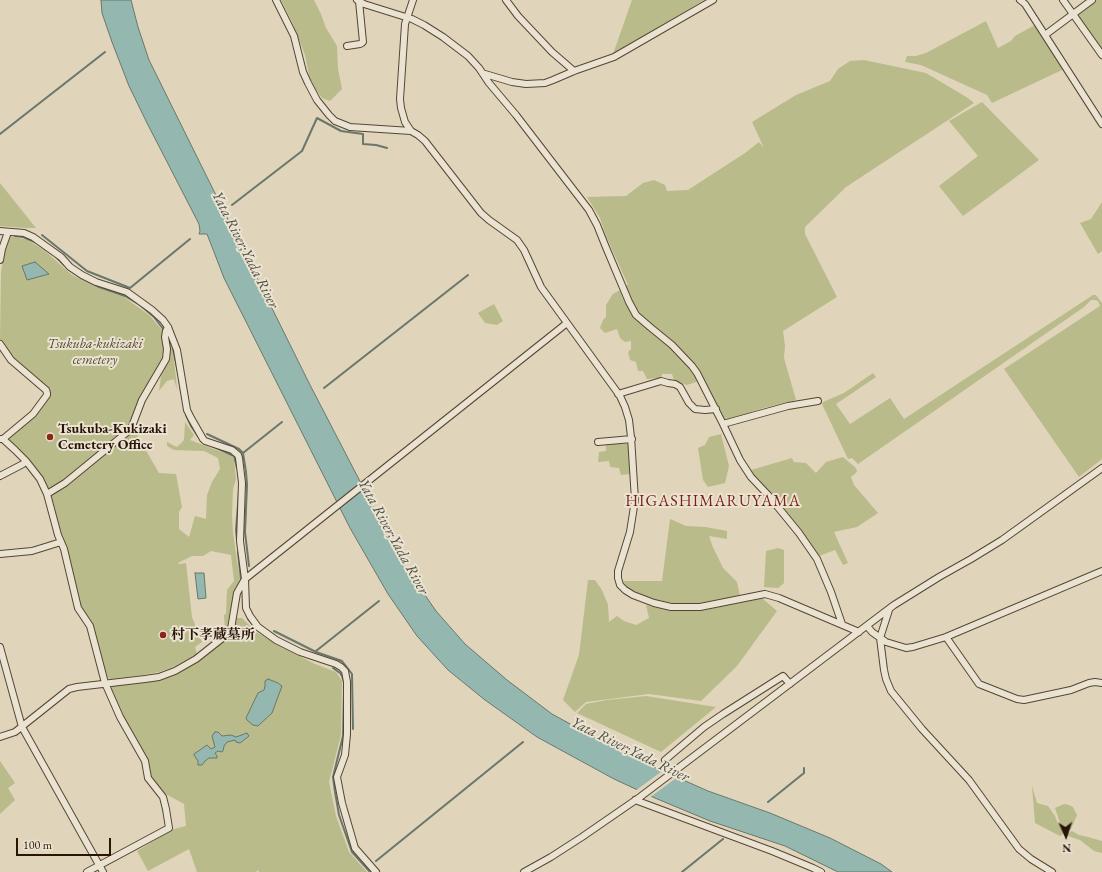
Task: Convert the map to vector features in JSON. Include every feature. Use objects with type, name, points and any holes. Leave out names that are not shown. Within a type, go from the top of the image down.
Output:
[{"type":"street","points":[[276,0],[294,36],[303,72],[308,83],[317,100],[329,115],[335,121],[350,127],[411,131],[418,135],[481,213],[517,240],[524,250],[541,287],[618,394],[629,420],[632,439],[635,500],[630,532],[618,571],[619,581],[625,590],[632,595],[654,604],[671,607],[700,606],[765,594],[780,598],[859,632]]},
{"type":"street","points":[[411,131],[402,115],[400,99],[405,24],[413,0]]},
{"type":"street","points":[[506,0],[518,16],[552,52],[574,71]]},
{"type":"street","points":[[484,74],[512,82],[532,84],[545,83],[614,57],[713,0]]},
{"type":"street","points":[[1020,0],[1025,4],[1102,124]]},
{"type":"street","points":[[1063,0],[1102,55]]},
{"type":"street","points":[[1045,35],[1092,0]]},
{"type":"street","points":[[347,46],[360,44],[363,42],[358,1],[424,25],[468,56],[484,74],[489,83],[589,210],[598,225],[629,302],[636,315],[672,345],[697,373],[740,460],[752,477],[783,513],[817,559],[832,592],[842,624]]},
{"type":"street","points":[[0,231],[24,233],[33,237],[61,257],[70,267],[82,275],[96,282],[127,292],[152,310],[168,327],[177,350],[187,410],[191,418],[205,441],[232,450],[238,455],[239,458],[242,483],[240,541],[245,579],[246,608],[250,616],[258,627],[276,640],[300,652],[336,664],[345,672],[347,682],[347,734],[344,755],[337,777],[342,803],[355,848],[376,872]]},
{"type":"street","points":[[0,260],[8,232]]},
{"type":"street","points":[[1,736],[15,732],[69,689],[159,676],[174,671],[196,659],[229,633],[237,593],[245,579],[567,323]]},
{"type":"street","points":[[46,494],[70,479],[130,429],[142,400],[166,359],[167,349],[165,337],[168,327]]},
{"type":"street","points":[[0,344],[11,360],[46,390],[47,393],[33,414],[1,439],[26,460],[40,479],[64,548],[78,608],[90,626],[105,683],[120,717],[145,761],[148,778],[163,798],[169,828],[87,872]]},
{"type":"street","points":[[618,394],[661,381],[680,387],[689,404],[695,409],[716,409]]},
{"type":"street","points":[[723,424],[788,406],[818,401]]},
{"type":"street","points":[[598,442],[632,439]]},
{"type":"street","points":[[0,476],[23,464],[26,460]]},
{"type":"street","points":[[524,872],[582,837],[637,798],[889,610],[939,576],[1002,540],[1102,468]]},
{"type":"street","points":[[0,554],[32,551],[61,542]]},
{"type":"street","points":[[867,626],[872,632],[886,642],[906,648],[920,646],[946,637],[1102,571]]},
{"type":"street","points":[[889,610],[880,638],[885,675],[891,691],[922,729],[969,780],[1019,849],[1031,859],[1052,872]]},
{"type":"street","points":[[946,637],[979,684],[1017,699],[1024,700],[1071,690],[1089,683],[1102,683]]},
{"type":"street","points":[[0,647],[22,726],[103,872]]},
{"type":"street","points":[[665,760],[710,723],[784,676],[790,684]]},
{"type":"street","points":[[637,798],[772,851],[821,872]]},
{"type":"green space","points":[[281,0],[314,0],[326,28],[337,46],[338,69],[342,89],[330,101],[322,98],[314,87],[309,75],[305,55],[293,24]]},
{"type":"green space","points":[[632,0],[704,0],[613,54]]},
{"type":"green space","points":[[1097,0],[1102,0],[1102,48],[1077,15]]},
{"type":"green space","points":[[986,21],[998,48],[1011,41],[1015,36],[1035,25],[1062,70],[992,103],[987,95],[921,65],[905,62],[907,56],[916,56],[926,53]]},
{"type":"green space","points":[[864,60],[926,73],[974,103],[846,187],[805,227],[805,234],[837,297],[783,331],[785,346],[784,358],[796,400],[760,409],[724,422],[695,365],[678,347],[638,314],[623,285],[628,285],[606,236],[600,218],[587,197],[626,196],[643,183],[654,180],[665,185],[667,191],[688,190],[745,153],[759,142],[764,148],[752,122],[796,95],[830,81],[838,69],[850,61]]},
{"type":"green space","points":[[982,102],[1039,160],[963,216],[939,186],[978,156],[949,121]]},
{"type":"green space","points":[[0,183],[36,228],[0,226]]},
{"type":"green space","points":[[1102,202],[1102,251],[1098,254],[1080,223],[1091,219]]},
{"type":"green space","name":"Tsukuba-kukizaki cemetery","points":[[10,236],[28,240],[44,250],[72,275],[96,287],[124,297],[149,315],[163,331],[165,356],[139,401],[130,426],[136,433],[159,473],[176,474],[182,507],[179,512],[179,529],[189,537],[195,516],[206,519],[207,495],[212,482],[220,469],[218,458],[204,451],[174,450],[167,446],[167,442],[177,447],[184,440],[185,422],[194,435],[190,440],[232,456],[234,460],[236,479],[233,489],[232,515],[240,581],[234,591],[229,625],[225,630],[224,615],[226,614],[227,590],[234,581],[231,555],[211,551],[203,556],[192,556],[178,563],[186,563],[192,617],[202,642],[195,647],[197,654],[171,668],[143,675],[111,679],[106,677],[93,626],[81,607],[67,548],[61,534],[51,497],[40,473],[7,440],[7,438],[36,415],[50,393],[12,356],[4,347],[0,339],[1,273],[5,246]]},
{"type":"green space","points":[[620,290],[623,299],[637,318],[661,337],[688,364],[699,379],[696,382],[687,385],[674,381],[672,374],[662,374],[661,378],[647,379],[643,371],[638,371],[636,362],[630,360],[628,352],[631,349],[631,341],[625,342],[620,338],[617,329],[605,333],[600,328],[606,317],[606,305],[613,294]]},
{"type":"green space","points":[[1093,295],[1096,295],[1102,303],[1102,459],[1079,477],[1004,369],[1100,306],[1098,301],[1095,300],[1091,300],[1084,307],[858,464],[852,458],[848,459],[822,404],[823,402],[844,393],[873,373],[876,377],[836,404],[850,424],[890,398],[904,419]]},
{"type":"green space","points":[[494,304],[503,321],[497,325],[485,323],[478,313]]},
{"type":"green space","points":[[169,341],[173,351],[177,390],[174,379],[167,381],[159,391],[161,376],[166,365]]},
{"type":"green space","points":[[721,434],[729,466],[725,483],[708,487],[703,480],[698,448],[705,445],[709,437]]},
{"type":"green space","points":[[606,444],[629,444],[631,474],[621,475],[619,468],[610,467],[609,461],[598,462],[599,452],[606,451]]},
{"type":"green space","points":[[843,457],[856,468],[857,472],[851,477],[854,485],[878,513],[857,527],[834,532],[848,563],[843,565],[835,550],[819,556],[804,534],[773,496],[754,477],[751,470],[792,458],[794,462],[806,463],[816,473],[826,462]]},
{"type":"green space","points":[[670,519],[686,526],[705,527],[727,531],[727,539],[709,536],[723,568],[737,582],[740,596],[701,603],[673,603],[650,599],[638,595],[627,587],[623,581],[662,581]]},
{"type":"green space","points":[[778,548],[784,550],[784,583],[778,588],[764,587],[766,551]]},
{"type":"green space","points":[[588,580],[595,580],[602,590],[608,605],[609,622],[617,616],[624,621],[636,625],[649,618],[646,605],[670,611],[696,610],[753,599],[763,599],[777,611],[737,666],[701,701],[649,694],[586,702],[575,712],[563,700],[579,655]]},
{"type":"green space","points":[[236,618],[242,618],[255,631],[277,645],[315,664],[336,672],[342,681],[341,735],[329,782],[336,816],[349,852],[367,872],[259,872],[258,870],[256,872],[197,872],[189,849],[148,871],[137,851],[174,829],[186,826],[184,804],[164,793],[150,775],[147,760],[122,715],[109,686],[150,681],[172,676],[186,669],[226,640],[232,640]]},
{"type":"green space","points":[[646,696],[716,707],[661,752],[577,713],[586,704]]},
{"type":"green space","points":[[0,761],[15,783],[8,788],[15,800],[0,814]]},
{"type":"green space","points":[[1032,786],[1037,803],[1048,806],[1055,816],[1058,824],[1067,827],[1060,823],[1055,808],[1064,804],[1073,807],[1077,815],[1071,829],[1060,836],[1035,823]]},
{"type":"green space","points":[[1072,831],[1079,835],[1102,841],[1102,853],[1094,851],[1080,840],[1065,835]]},
{"type":"water","points":[[101,0],[131,0],[149,60],[309,383],[378,516],[409,572],[436,611],[465,644],[507,680],[552,714],[603,742],[647,764],[708,791],[770,813],[830,838],[881,864],[892,872],[838,872],[785,846],[710,821],[614,779],[537,737],[485,700],[448,670],[417,636],[388,594],[350,528],[224,278],[207,234],[199,234],[199,224],[129,86],[102,13]]},
{"type":"water","points":[[35,262],[49,274],[27,280],[22,266]]},
{"type":"water","points":[[195,573],[204,573],[206,598],[198,599]]},
{"type":"water","points":[[268,679],[282,686],[272,713],[258,726],[253,725],[246,718],[258,693],[264,690],[265,681]]},
{"type":"water","points":[[215,732],[218,732],[222,736],[231,735],[236,737],[247,733],[249,736],[240,743],[236,742],[235,740],[227,742],[222,752],[218,751],[215,753],[217,758],[209,758],[202,765],[198,765],[198,761],[194,754],[207,745],[211,749],[215,747],[212,736]]},
{"type":"pier","points":[[665,769],[679,776],[649,798],[635,791]]},
{"type":"waterway","points":[[0,134],[105,52]]},
{"type":"waterway","name":"Yata River;Yada River","points":[[232,205],[302,151],[317,118],[341,131],[363,134],[363,144],[387,148]]},
{"type":"waterway","points":[[42,235],[87,271],[130,288],[190,239]]},
{"type":"waterway","points":[[15,236],[23,237],[35,242]]},
{"type":"waterway","points":[[56,257],[64,265]]},
{"type":"waterway","points":[[69,270],[99,287],[125,296],[140,305],[154,317],[164,330]]},
{"type":"waterway","points":[[324,388],[468,275]]},
{"type":"waterway","points":[[173,348],[178,372]]},
{"type":"waterway","points":[[179,378],[181,391]]},
{"type":"waterway","points":[[186,415],[191,426],[202,442]]},
{"type":"waterway","points":[[243,453],[282,422]]},
{"type":"waterway","points":[[207,434],[239,449],[243,453],[247,485],[245,532],[249,566]]},
{"type":"waterway","points":[[212,446],[234,456],[237,468]]},
{"type":"waterway","points":[[237,540],[236,530],[239,492]]},
{"type":"waterway","points":[[238,552],[241,580]]},
{"type":"waterway","points":[[316,651],[379,601]]},
{"type":"waterway","points":[[248,619],[255,627]]},
{"type":"waterway","points":[[274,631],[316,652],[342,661],[352,674],[353,729]]},
{"type":"waterway","points":[[333,668],[340,673],[344,682],[343,736],[333,777],[339,815],[352,852],[370,872]]},
{"type":"waterway","points":[[376,861],[523,742]]},
{"type":"waterway","points":[[768,802],[804,773],[804,768]]},
{"type":"waterway","points":[[682,872],[723,839]]},
{"type":"place","name":"Tsukuba-Kukizaki Cemetery Office","points":[[50,437]]},
{"type":"place","name":"村下孝蔵墓所","points":[[163,635]]},
{"type":"district","name":"HIGASHIMARUYAMA","points":[[713,502]]}]
